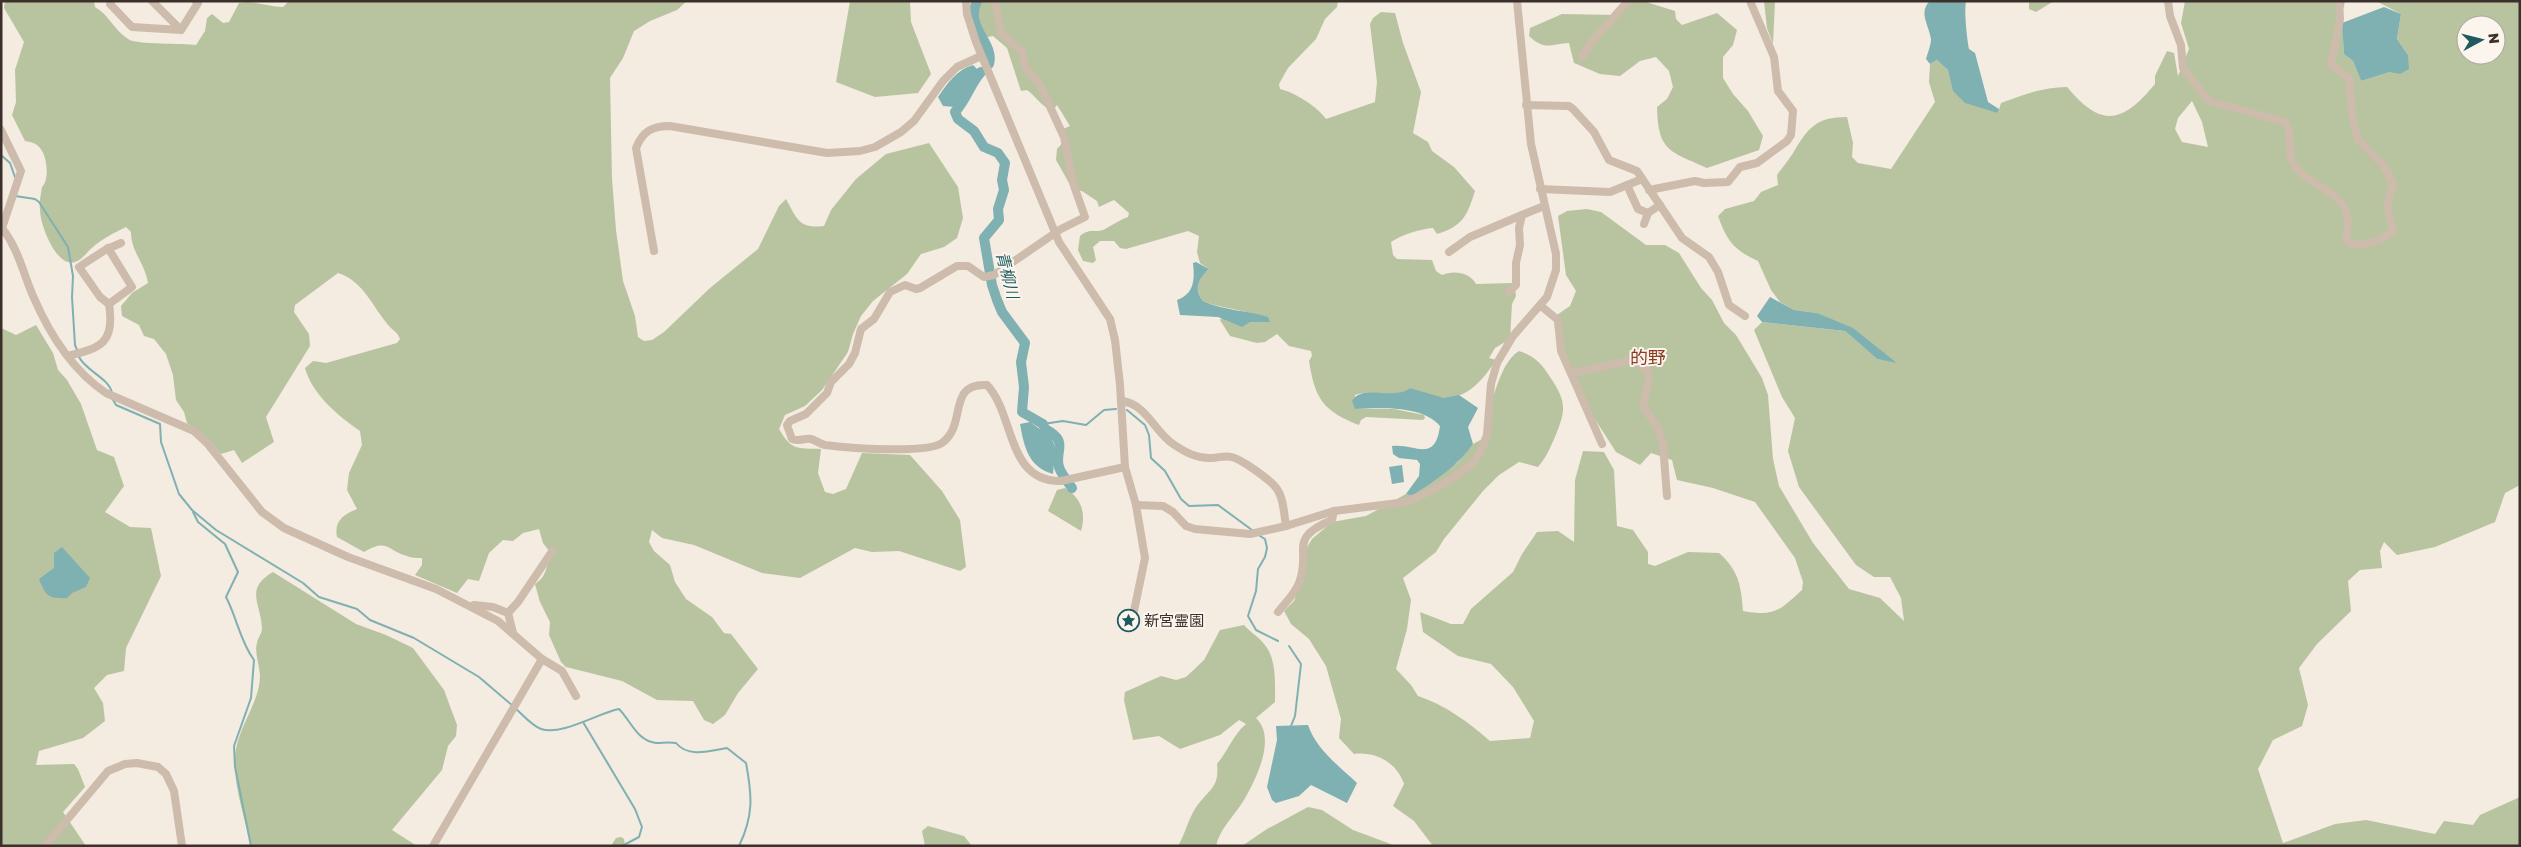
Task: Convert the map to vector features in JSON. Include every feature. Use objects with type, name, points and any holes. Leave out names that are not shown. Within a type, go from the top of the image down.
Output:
[{"type":"street","points":[[111,1],[110,4],[132,27],[181,30]]},
{"type":"street","points":[[152,1],[181,30]]},
{"type":"street","points":[[181,30],[198,3],[196,1]]},
{"type":"street","points":[[966,1],[967,14],[981,56],[1055,233],[1110,318],[1115,340],[1122,402],[1125,467],[1136,506],[1144,558],[1134,611],[1127,623]]},
{"type":"street","points":[[995,1],[1001,33],[1022,52],[1025,66],[1040,85],[1064,137],[1074,182],[1085,217],[1055,233],[991,276],[980,276],[968,266],[957,266],[920,288],[916,289],[905,285],[890,292],[874,319],[861,329],[855,353],[849,364],[831,382],[827,393],[806,414],[790,421],[788,426],[792,439],[796,441],[808,439],[824,444],[876,449],[935,448],[953,432],[960,399],[966,388],[977,384],[988,385],[996,394],[1002,407],[1013,445],[1024,463],[1038,475],[1054,481],[1075,479],[1125,467]]},
{"type":"street","points":[[1136,506],[1163,506],[1173,512],[1186,526],[1195,529],[1250,534],[1286,526],[1334,511],[1406,502],[1423,496],[1456,476],[1477,458],[1487,435],[1491,384],[1497,363],[1513,336],[1541,306],[1554,280],[1556,261],[1540,189],[1526,106],[1517,1]]},
{"type":"street","points":[[1582,57],[1590,44],[1628,1]]},
{"type":"street","points":[[1649,190],[1695,181],[1704,183],[1728,182],[1740,167],[1757,163],[1782,145],[1791,135],[1793,111],[1778,91],[1774,57],[1750,1]]},
{"type":"street","points":[[2168,1],[2170,16],[2181,45],[2183,68],[2201,93],[2209,101],[2285,122],[2289,130],[2293,163],[2310,181],[2344,205],[2348,219],[2346,239],[2351,244],[2359,246],[2389,235],[2393,230],[2387,206],[2393,184],[2384,166],[2358,140],[2353,120],[2349,78],[2331,65],[2340,19],[2339,1]]},
{"type":"street","points":[[654,251],[636,148],[641,136],[648,130],[658,126],[670,126],[828,153],[860,152],[875,147],[901,132],[914,121],[943,81],[956,67],[981,56]]},
{"type":"street","points":[[1526,106],[1569,106],[1594,132],[1609,160],[1637,171],[1682,238],[1709,257],[1718,272],[1729,305],[1745,316]]},
{"type":"street","points":[[1,130],[20,171],[2,228],[15,247],[37,305],[75,354],[81,374],[113,397],[173,421],[201,437],[262,512],[284,528],[348,557],[436,588],[498,621],[542,659],[562,671],[576,696]]},
{"type":"street","points":[[1540,189],[1552,188],[1603,193],[1642,179]]},
{"type":"street","points":[[1627,185],[1635,206],[1648,213]]},
{"type":"street","points":[[1644,224],[1648,213],[1660,205]]},
{"type":"street","points":[[1449,252],[1470,237],[1544,206]]},
{"type":"street","points":[[1509,292],[1516,285],[1516,263],[1520,245],[1519,228],[1522,215]]},
{"type":"street","points":[[109,304],[100,297],[79,267],[108,248],[121,243]]},
{"type":"street","points":[[108,248],[132,287],[109,304]]},
{"type":"street","points":[[75,354],[103,343],[110,335],[109,304]]},
{"type":"street","points":[[1541,306],[1558,320],[1559,344],[1586,411],[1602,444]]},
{"type":"street","points":[[1572,373],[1634,360],[1648,372],[1643,406],[1659,430],[1664,445],[1667,496]]},
{"type":"street","points":[[1122,402],[1144,412],[1162,435],[1192,455],[1201,458],[1230,456],[1238,459],[1270,482],[1277,489],[1286,526]]},
{"type":"street","points":[[1278,612],[1294,594],[1299,582],[1305,539],[1313,528],[1332,520],[1334,511]]},
{"type":"street","points":[[508,613],[518,602],[553,550]]},
{"type":"street","points":[[467,604],[493,607],[508,613]]},
{"type":"street","points":[[508,613],[513,634]]},
{"type":"street","points":[[433,846],[542,659]]},
{"type":"street","points":[[45,846],[108,771],[125,764],[137,762],[158,767],[166,774],[174,791],[182,846]]},
{"type":"green space","points":[[5,1],[94,1],[95,7],[128,39],[140,42],[196,45],[205,31],[207,18],[212,14],[223,23],[229,22],[239,3],[245,2],[283,7],[289,1],[687,1],[677,10],[650,21],[634,31],[623,58],[610,78],[612,179],[616,230],[623,281],[635,316],[638,337],[644,341],[652,340],[664,332],[710,288],[758,249],[779,206],[786,199],[796,217],[804,224],[816,227],[824,226],[831,210],[856,179],[886,154],[929,143],[958,187],[963,218],[957,238],[944,247],[921,254],[907,274],[873,301],[861,316],[848,352],[822,390],[805,406],[785,415],[779,429],[788,441],[796,447],[821,449],[818,473],[825,492],[833,494],[846,489],[862,453],[910,455],[942,491],[960,520],[966,567],[960,571],[899,551],[872,552],[855,548],[800,578],[762,573],[694,545],[662,538],[652,530],[649,542],[654,551],[670,565],[675,582],[686,599],[712,617],[724,633],[731,634],[758,669],[738,693],[725,715],[713,724],[704,720],[693,701],[657,700],[622,681],[566,667],[561,662],[549,635],[550,622],[540,602],[535,584],[544,574],[550,552],[543,543],[539,529],[523,533],[513,541],[503,540],[489,553],[479,581],[468,579],[457,593],[415,575],[422,565],[422,558],[400,554],[387,546],[378,546],[364,552],[337,537],[336,532],[340,520],[357,509],[347,490],[349,473],[362,445],[360,431],[327,404],[313,387],[305,368],[313,361],[326,363],[397,343],[400,339],[398,335],[362,289],[355,282],[338,273],[295,305],[294,312],[309,334],[310,346],[266,417],[274,442],[242,463],[234,450],[221,454],[209,440],[187,423],[184,412],[176,400],[173,375],[166,354],[154,339],[144,336],[139,325],[122,316],[121,306],[132,293],[148,283],[144,269],[133,246],[131,232],[126,227],[104,239],[75,262],[68,262],[62,258],[50,244],[43,225],[40,207],[42,187],[47,173],[44,156],[37,145],[25,141],[12,115],[16,102],[15,70],[24,42],[4,8]]},
{"type":"green space","points":[[850,1],[910,1],[911,22],[931,74],[918,93],[875,97],[836,82]]},
{"type":"green space","points":[[980,1],[1338,1],[1337,7],[1325,19],[1316,39],[1288,68],[1279,84],[1280,89],[1292,93],[1305,101],[1326,119],[1375,102],[1377,82],[1370,24],[1373,18],[1381,12],[1395,13],[1403,43],[1421,92],[1413,133],[1428,142],[1432,151],[1454,167],[1475,191],[1463,219],[1453,227],[1437,234],[1433,228],[1400,237],[1391,242],[1393,255],[1397,259],[1432,260],[1436,271],[1442,275],[1446,273],[1461,273],[1470,277],[1476,284],[1514,283],[1516,296],[1512,304],[1510,339],[1495,348],[1489,358],[1496,360],[1491,368],[1472,388],[1456,397],[1436,397],[1410,388],[1397,394],[1362,393],[1355,395],[1355,409],[1394,409],[1424,415],[1425,418],[1423,420],[1366,417],[1361,420],[1359,425],[1329,409],[1323,402],[1314,385],[1311,374],[1309,361],[1312,356],[1311,351],[1289,346],[1277,334],[1265,342],[1257,343],[1230,336],[1220,320],[1222,318],[1230,322],[1270,322],[1255,314],[1203,301],[1198,292],[1198,284],[1202,276],[1209,269],[1200,263],[1197,252],[1199,236],[1188,231],[1126,249],[1120,248],[1114,241],[1100,241],[1093,247],[1096,260],[1093,263],[1083,261],[1078,250],[1080,236],[1089,231],[1103,230],[1128,217],[1129,213],[1114,200],[1099,207],[1097,201],[1082,191],[1073,190],[1056,160],[1057,149],[1068,137],[1063,129],[1070,126],[1057,105],[1053,110],[1049,109],[1027,90],[1021,91],[1007,48],[993,36],[987,37],[979,31],[974,13]]},
{"type":"green space","points":[[1634,1],[1643,1],[1675,11],[1676,19],[1682,25],[1717,13],[1737,30],[1733,45],[1723,57],[1723,78],[1733,94],[1748,111],[1763,136],[1759,150],[1707,168],[1684,158],[1669,148],[1660,133],[1657,107],[1667,99],[1673,87],[1669,71],[1656,57],[1640,61],[1620,76],[1600,74],[1574,63],[1569,43],[1548,46],[1539,44],[1529,36],[1530,28],[1562,14],[1617,15]]},
{"type":"green space","points":[[1764,1],[1775,1],[1773,44],[1767,28]]},
{"type":"green space","points":[[2029,1],[2054,1],[2036,12],[2029,9]]},
{"type":"green space","points":[[2185,1],[2345,1],[2342,15],[2344,54],[2353,61],[2361,81],[2390,72],[2408,55],[2397,39],[2401,14],[2376,1],[2520,1],[2520,485],[2505,493],[2495,522],[2435,547],[2397,555],[2384,542],[2380,551],[2382,568],[2360,570],[2348,581],[2351,611],[2317,644],[2299,668],[2308,705],[2302,726],[2273,740],[2258,769],[2283,843],[2335,824],[2366,820],[2435,834],[2444,821],[2473,825],[2480,815],[2520,797],[2520,846],[1433,846],[1414,821],[1393,806],[1404,784],[1391,764],[1370,754],[1354,754],[1339,738],[1341,719],[1326,666],[1309,639],[1291,624],[1284,611],[1294,601],[1304,573],[1306,549],[1312,539],[1332,522],[1366,516],[1406,494],[1412,496],[1458,462],[1473,444],[1484,438],[1500,377],[1505,366],[1519,351],[1537,361],[1556,386],[1563,406],[1561,420],[1550,449],[1538,467],[1519,462],[1499,475],[1483,491],[1444,539],[1436,552],[1403,578],[1411,600],[1407,629],[1396,669],[1411,685],[1418,696],[1457,715],[1490,741],[1530,738],[1534,721],[1513,687],[1491,664],[1458,656],[1423,632],[1420,612],[1451,624],[1463,624],[1471,609],[1513,572],[1522,554],[1537,532],[1558,531],[1574,542],[1575,480],[1583,451],[1604,452],[1614,470],[1617,526],[1633,530],[1648,552],[1648,564],[1655,566],[1688,552],[1719,553],[1731,566],[1738,579],[1743,611],[1754,613],[1776,610],[1788,603],[1802,590],[1803,582],[1795,558],[1755,502],[1713,488],[1677,480],[1672,460],[1651,453],[1640,465],[1616,452],[1591,413],[1555,330],[1554,317],[1570,306],[1576,291],[1566,275],[1558,216],[1567,211],[1587,209],[1601,212],[1646,245],[1665,245],[1679,253],[1701,288],[1712,300],[1724,323],[1736,335],[1762,378],[1768,395],[1773,459],[1779,486],[1813,543],[1849,589],[1880,598],[1904,621],[1901,598],[1890,577],[1874,577],[1856,565],[1799,487],[1788,451],[1795,418],[1782,397],[1754,330],[1762,322],[1845,331],[1877,359],[1896,362],[1817,313],[1794,310],[1780,302],[1771,290],[1758,261],[1743,253],[1732,244],[1718,216],[1725,209],[1754,201],[1761,192],[1778,185],[1777,175],[1803,137],[1814,126],[1828,119],[1847,117],[1853,143],[1852,157],[1858,163],[1891,169],[1935,102],[1929,82],[1930,64],[1937,60],[1948,70],[1952,83],[1998,113],[2001,103],[2041,90],[2067,87],[2090,109],[2101,115],[2111,116],[2122,113],[2132,107],[2155,84],[2155,76],[2167,51],[2174,53],[2178,76],[2189,49],[2181,23]],"holes":[[[2192,101],[2202,122],[2208,147],[2182,142],[2175,129],[2178,118]]]},
{"type":"green space","points":[[36,325],[53,353],[58,370],[67,380],[81,404],[97,450],[114,457],[124,486],[105,512],[130,527],[151,528],[161,576],[126,648],[124,671],[107,675],[94,688],[103,703],[105,721],[83,738],[39,751],[36,765],[74,764],[78,769],[85,787],[63,812],[86,846],[1,846],[1,328],[16,335]]},
{"type":"green space","points":[[1065,488],[1071,492],[1081,507],[1083,519],[1081,531],[1048,511],[1057,490]]},
{"type":"green space","points":[[273,572],[356,624],[386,635],[413,648],[444,690],[457,725],[456,736],[448,746],[442,770],[392,830],[417,846],[251,846],[238,790],[235,756],[240,736],[259,687],[260,673],[256,647],[262,628],[256,597],[257,591],[259,584],[264,578]]},
{"type":"green space","points":[[1244,625],[1262,641],[1268,650],[1273,664],[1275,680],[1275,702],[1256,718],[1262,726],[1265,736],[1265,747],[1259,770],[1240,806],[1224,827],[1216,846],[1178,846],[1195,809],[1215,784],[1217,764],[1246,724],[1239,720],[1220,735],[1180,749],[1159,736],[1133,740],[1124,700],[1125,692],[1161,676],[1176,680],[1186,677],[1204,660],[1220,630]]},
{"type":"green space","points":[[1308,807],[1322,810],[1353,830],[1396,846],[1242,846],[1267,829]]},
{"type":"green space","points":[[928,826],[964,836],[972,846],[925,846],[922,831]]},
{"type":"green space","points":[[621,837],[624,839],[625,846],[611,846],[616,838]]},
{"type":"water","points":[[1930,1],[1966,1],[1969,49],[1975,53],[1988,102],[1999,109],[1998,113],[1965,103],[1953,91],[1948,70],[1937,60],[1930,64],[1926,59],[1931,39],[1925,19],[1925,10]]},
{"type":"water","points":[[2384,7],[2401,14],[2397,39],[2408,55],[2409,69],[2400,74],[2390,72],[2361,81],[2353,61],[2344,54],[2342,23]]},
{"type":"water","points":[[973,65],[978,70],[958,103],[955,107],[943,106],[938,97],[945,87],[962,70]]},
{"type":"water","points":[[1196,262],[1209,269],[1202,276],[1198,284],[1198,292],[1203,301],[1219,307],[1268,317],[1270,322],[1250,322],[1242,327],[1218,317],[1180,315],[1177,300],[1187,294],[1192,286],[1194,275],[1193,263]]},
{"type":"water","points":[[1770,297],[1794,310],[1817,313],[1853,328],[1897,363],[1877,359],[1845,331],[1762,322],[1757,316]]},
{"type":"water","points":[[1410,388],[1444,398],[1459,395],[1478,408],[1468,427],[1473,444],[1467,452],[1437,479],[1412,496],[1406,494],[1419,476],[1420,464],[1417,460],[1399,458],[1393,454],[1392,446],[1429,448],[1434,445],[1440,426],[1423,414],[1389,408],[1355,409],[1352,401],[1363,393],[1395,393],[1403,392]]},
{"type":"water","points":[[1030,422],[1054,442],[1053,474],[1038,466],[1029,455],[1023,440],[1020,424]]},
{"type":"water","points":[[1402,465],[1404,482],[1392,484],[1389,467]]},
{"type":"water","points":[[62,547],[90,578],[86,587],[72,593],[67,598],[56,598],[46,593],[39,579],[54,568],[54,553]]},
{"type":"water","points":[[1308,725],[1316,742],[1357,783],[1347,803],[1311,785],[1299,796],[1276,803],[1272,800],[1267,787],[1277,740],[1276,726]]},
{"type":"waterway","name":"青柳川","points":[[977,1],[974,19],[988,49],[990,56],[989,64]]},
{"type":"waterway","name":"青柳川","points":[[981,72],[955,112],[958,119],[974,131],[984,147],[998,153],[1005,163],[1002,180],[1004,190],[998,209],[999,220],[984,238],[992,285],[1002,312],[1025,343],[1021,362],[1024,387],[1022,412],[1043,424],[1045,429],[1057,438],[1060,446],[1059,467],[1072,488]]},
{"type":"waterway","points":[[1,155],[10,163],[15,177]]},
{"type":"waterway","points":[[15,196],[35,199],[39,202],[68,247],[73,276],[72,297],[75,345],[78,352]]},
{"type":"waterway","points":[[79,357],[82,362],[107,383],[112,393]]},
{"type":"waterway","points":[[112,398],[116,405],[160,424],[161,442],[179,494],[192,510],[216,530],[303,583],[319,597],[357,609],[370,620],[414,638],[479,677],[513,706]]},
{"type":"waterway","points":[[1043,424],[1063,421],[1086,425],[1104,410],[1116,409]]},
{"type":"waterway","points":[[1127,410],[1145,425],[1149,435],[1151,458],[1165,471],[1181,499],[1189,506],[1218,505],[1252,530]]},
{"type":"waterway","points":[[193,512],[198,522],[225,544],[238,572],[226,597],[245,645],[254,660],[251,698],[234,746],[235,767],[251,846]]},
{"type":"waterway","points":[[1260,536],[1265,539],[1267,548],[1265,557],[1258,569],[1256,591],[1248,616],[1256,630],[1278,641]]},
{"type":"waterway","points":[[1289,646],[1301,664],[1295,716],[1291,726]]},
{"type":"waterway","points":[[516,709],[534,725],[541,729],[550,730],[569,727],[619,709],[639,735],[649,741],[676,743],[681,748],[693,752],[707,752],[727,748],[746,763],[750,785],[749,815],[739,846]]},
{"type":"waterway","points":[[583,722],[635,809],[642,827],[639,837],[622,846]]},
{"type":"place","name":"新宮霊園","points":[[1128,621]]},
{"type":"district","name":"的野","points":[[1648,358]]}]
